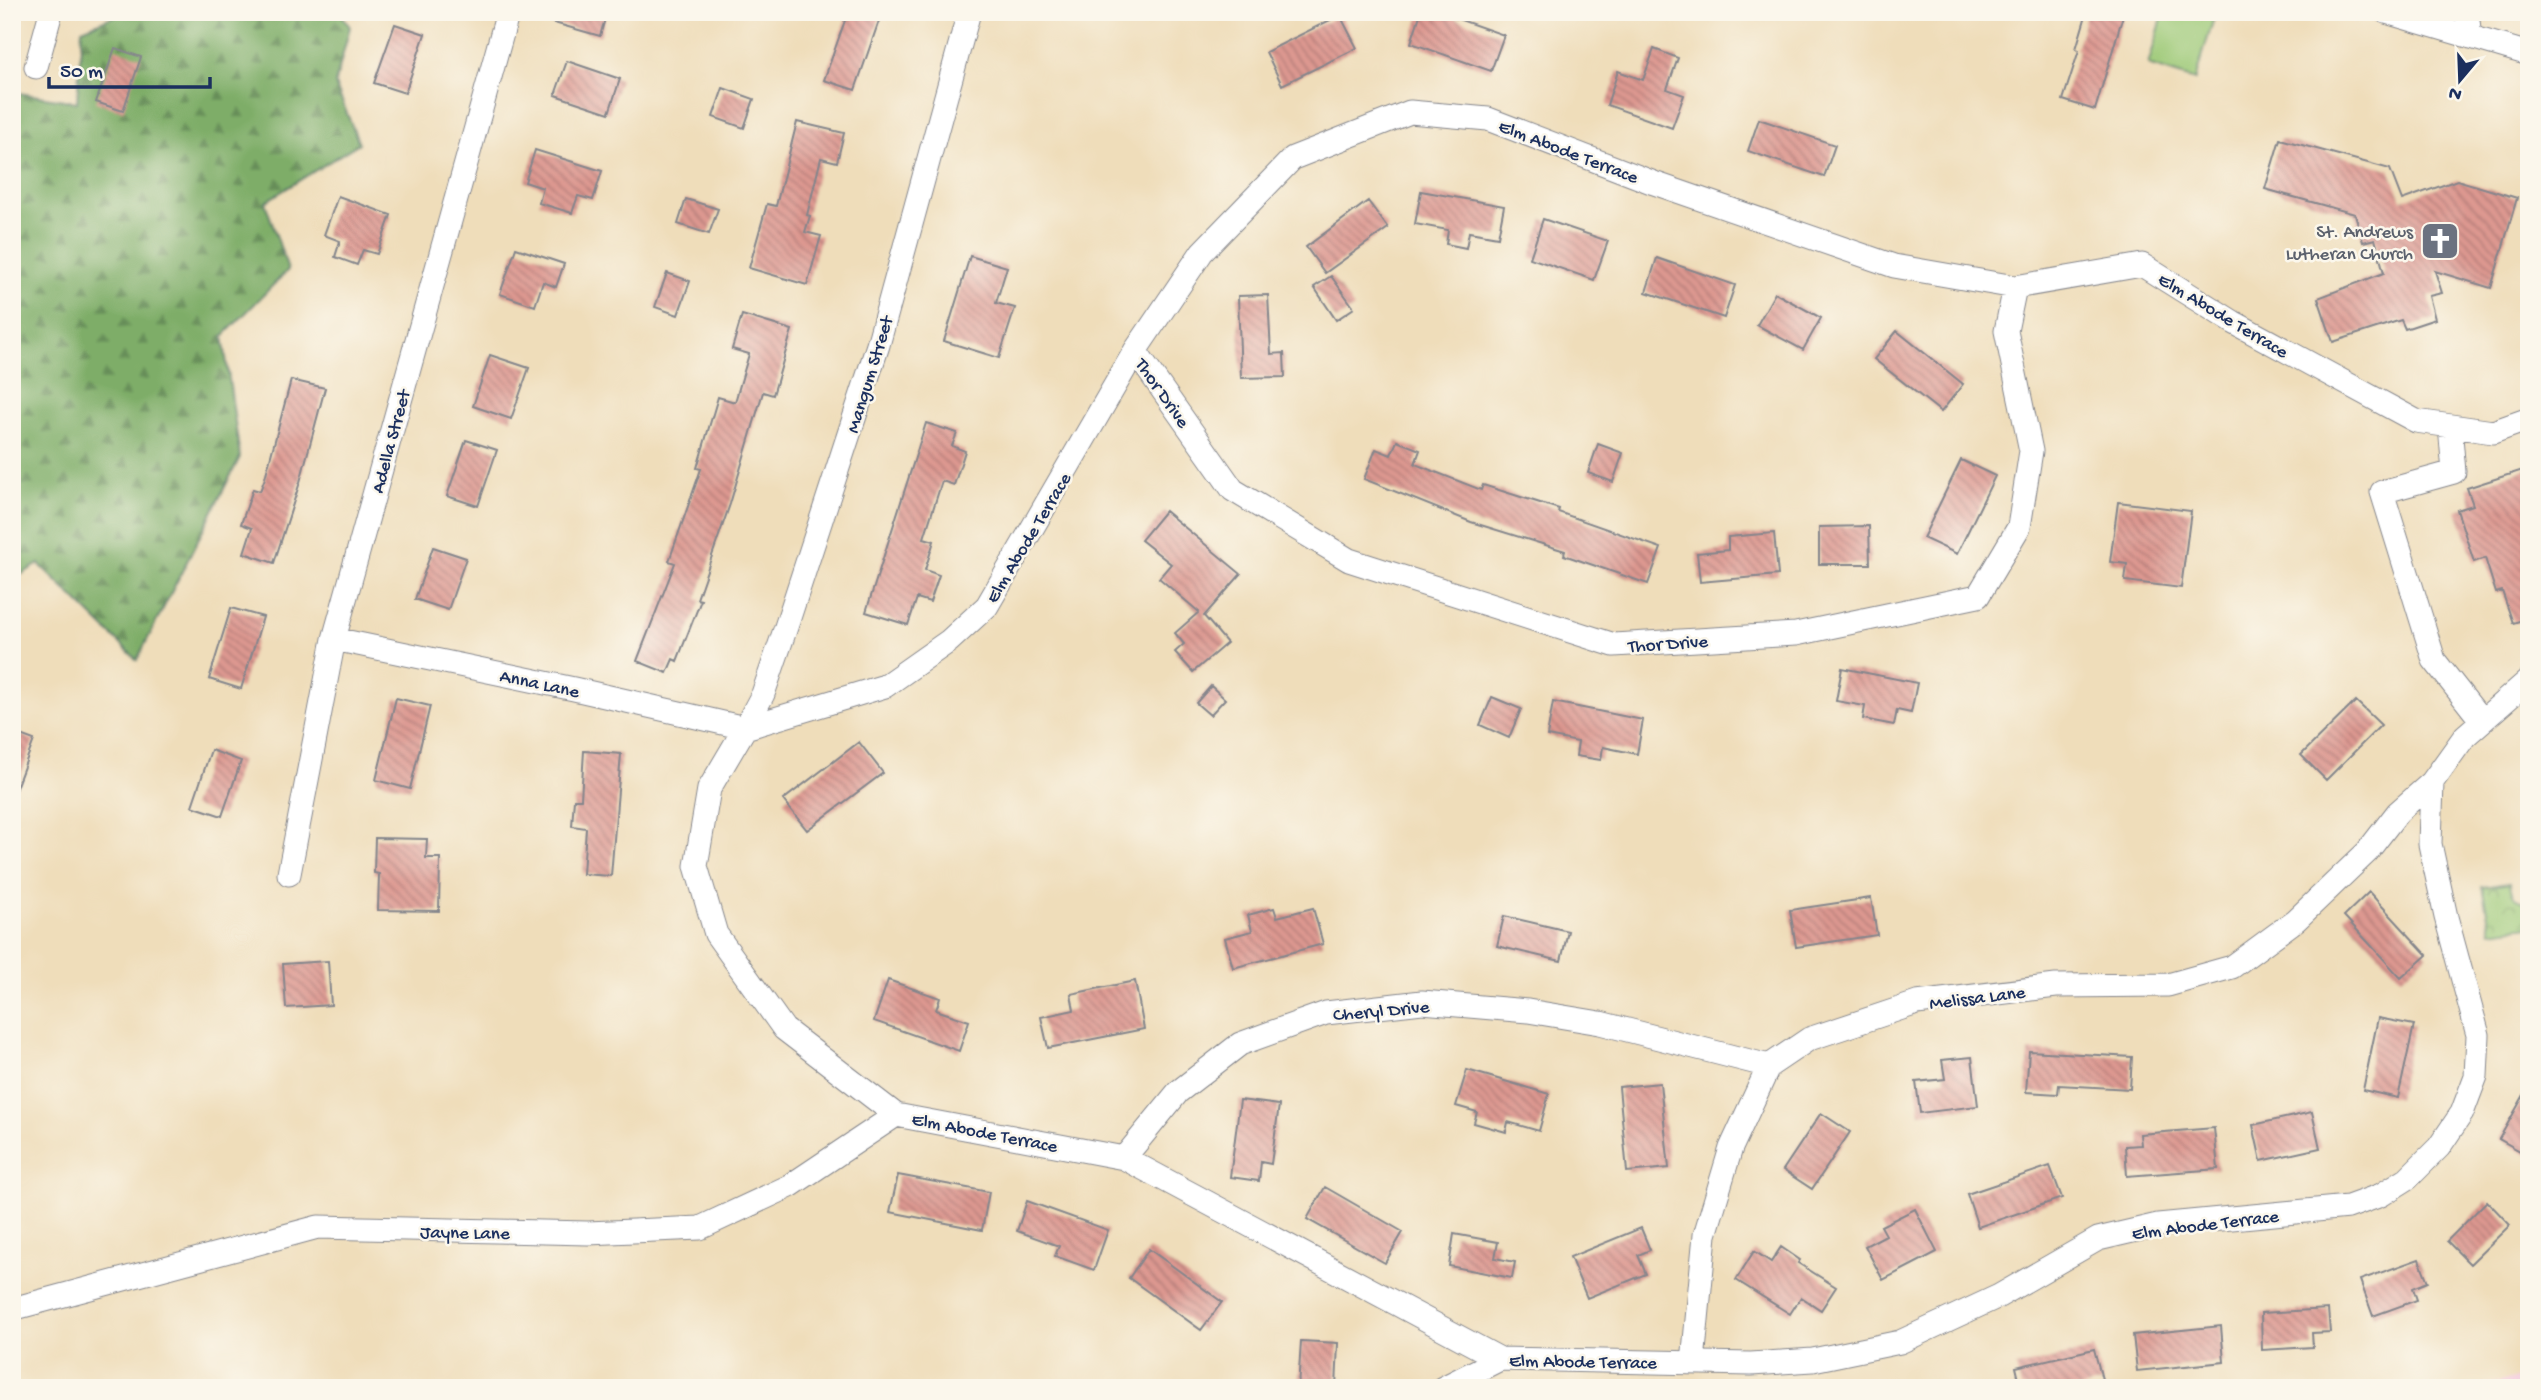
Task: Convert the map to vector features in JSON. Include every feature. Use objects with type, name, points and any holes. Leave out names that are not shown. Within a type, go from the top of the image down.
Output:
[{"type":"street","points":[[36,67],[51,12]]},
{"type":"street","name":"Adella Street","points":[[289,874],[334,639],[508,12]]},
{"type":"street","name":"Mangum Street","points":[[745,729],[763,694],[878,345],[969,12]]},
{"type":"street","points":[[2387,12],[2529,54]]},
{"type":"street","points":[[2466,12],[2470,37]]},
{"type":"street","name":"Elm Abode Terrace","points":[[2432,782],[2430,844],[2446,917],[2479,1035],[2476,1076],[2462,1112],[2439,1147],[2408,1178],[2381,1195],[2348,1207],[2158,1225],[2098,1239],[1999,1296],[1900,1342],[1813,1360],[1751,1364],[1500,1359],[1124,1158],[896,1115],[784,1029],[716,934],[696,866],[709,789],[745,729],[885,686],[949,641],[987,606],[1135,351],[1202,251],[1293,158],[1410,112],[1488,119],[1654,183],[1894,267],[2015,287],[2143,265],[2233,322],[2416,421],[2493,432],[2529,419]]},
{"type":"street","name":"Thor Drive","points":[[1135,351],[1233,490],[1349,560],[1614,645],[1796,634],[1978,596],[2019,527],[2031,451],[2006,331],[2015,287]]},
{"type":"street","points":[[2450,426],[2454,472],[2382,492],[2434,660],[2482,721]]},
{"type":"street","name":"Anna Lane","points":[[334,639],[587,691],[745,729]]},
{"type":"street","points":[[2432,782],[2465,736],[2529,680]]},
{"type":"street","name":"Melissa Lane","points":[[1769,1066],[1809,1039],[1917,1003],[2056,986],[2168,985],[2232,967],[2296,920],[2367,852],[2398,812],[2432,782]]},
{"type":"street","name":"Cheryl Drive","points":[[1124,1158],[1178,1092],[1240,1044],[1326,1013],[1422,1002],[1528,1011],[1600,1023],[1769,1066]]},
{"type":"street","points":[[1693,1362],[1705,1236],[1731,1148],[1769,1066]]},
{"type":"street","name":"Jayne Lane","points":[[12,1308],[318,1227],[588,1233],[700,1228],[790,1186],[896,1115]]},
{"type":"street","points":[[1443,1388],[1500,1359]]},
{"type":"shaded area","points":[[2529,1376],[2529,1388],[2468,1388]]},
{"type":"green space","points":[[124,12],[340,12],[350,27],[335,84],[359,143],[265,202],[288,270],[223,336],[240,457],[137,660],[39,564],[12,580],[12,92],[77,102],[82,29]]},
{"type":"green space","points":[[2164,12],[2194,12],[2214,18],[2195,80],[2148,65]]},
{"type":"green space","points":[[2510,883],[2514,896],[2526,902],[2529,926],[2491,931],[2482,887]]},
{"type":"building","points":[[534,12],[607,12],[600,36],[533,17]]},
{"type":"building","points":[[848,12],[882,12],[855,90],[824,80]]},
{"type":"building","points":[[1421,12],[1438,12],[1504,35],[1491,71],[1411,43]]},
{"type":"building","points":[[2087,12],[2124,12],[2095,110],[2063,100],[2079,50],[2076,49]]},
{"type":"building","points":[[1340,15],[1357,48],[1282,85],[1266,52]]},
{"type":"building","points":[[395,24],[425,34],[405,93],[374,83]]},
{"type":"building","points":[[115,48],[141,57],[123,111],[96,102]]},
{"type":"building","points":[[1654,49],[1678,58],[1667,89],[1684,95],[1672,128],[1607,105],[1618,71],[1643,80]]},
{"type":"building","points":[[567,61],[620,79],[609,113],[555,95]]},
{"type":"building","points":[[723,88],[754,99],[744,128],[713,117]]},
{"type":"building","points":[[1759,119],[1835,145],[1824,177],[1748,151]]},
{"type":"building","points":[[797,122],[844,133],[837,162],[821,158],[807,215],[810,216],[805,232],[821,236],[807,285],[749,268],[767,204],[776,206]]},
{"type":"building","name":"St. Andrews Lutheran Church","points":[[2280,139],[2390,169],[2402,200],[2457,180],[2517,198],[2491,288],[2435,271],[2442,293],[2429,296],[2435,319],[2405,329],[2401,320],[2333,342],[2318,298],[2384,273],[2375,239],[2363,242],[2355,214],[2265,189]]},
{"type":"building","points":[[535,150],[602,171],[593,200],[578,196],[572,213],[539,203],[543,188],[525,182]]},
{"type":"building","points":[[1421,191],[1504,206],[1498,237],[1469,232],[1466,248],[1446,244],[1448,230],[1415,224]]},
{"type":"building","points":[[338,196],[391,215],[377,254],[363,250],[357,265],[335,257],[340,241],[324,235]]},
{"type":"building","points":[[686,199],[718,209],[709,234],[678,224]]},
{"type":"building","points":[[1368,201],[1388,228],[1325,273],[1306,247]]},
{"type":"building","points":[[1543,219],[1608,241],[1594,280],[1530,258]]},
{"type":"building","points":[[516,248],[564,264],[556,287],[543,282],[535,306],[500,294]]},
{"type":"building","points":[[970,256],[1007,267],[996,303],[1015,308],[999,358],[944,341]]},
{"type":"building","points":[[1657,258],[1735,285],[1724,318],[1646,292]]},
{"type":"building","points":[[667,273],[690,281],[678,315],[655,307]]},
{"type":"building","points":[[1331,276],[1354,308],[1336,320],[1314,287]]},
{"type":"building","points":[[1775,293],[1821,318],[1803,350],[1757,325]]},
{"type":"building","points":[[1268,295],[1271,354],[1284,353],[1285,377],[1241,378],[1238,296]]},
{"type":"building","points":[[742,315],[792,330],[773,395],[763,392],[730,504],[697,599],[701,600],[677,661],[673,659],[667,673],[637,661],[675,563],[669,561],[701,469],[697,468],[718,397],[735,402],[749,354],[732,349]]},
{"type":"building","points":[[1897,331],[1963,384],[1941,412],[1874,359]]},
{"type":"building","points":[[490,355],[529,368],[511,419],[473,406]]},
{"type":"building","points":[[291,380],[325,388],[300,482],[274,563],[244,553],[252,528],[241,524],[253,489],[260,491],[265,478]]},
{"type":"building","points":[[926,423],[957,433],[952,446],[965,451],[954,485],[942,481],[924,538],[934,541],[925,570],[939,575],[930,602],[917,598],[908,625],[866,612]]},
{"type":"building","points":[[466,440],[497,450],[478,506],[447,496]]},
{"type":"building","points":[[1397,441],[1420,450],[1415,464],[1481,490],[1483,485],[1559,509],[1558,512],[1661,548],[1648,584],[1564,555],[1565,551],[1471,522],[1364,479],[1376,449],[1391,455]]},
{"type":"building","points":[[1598,444],[1623,453],[1613,482],[1588,473]]},
{"type":"building","points":[[1961,460],[1995,476],[1957,554],[1923,538]]},
{"type":"building","points":[[2529,468],[2529,618],[2513,623],[2502,591],[2496,593],[2485,558],[2474,562],[2457,510],[2473,505],[2467,488]]},
{"type":"building","points":[[2118,502],[2191,511],[2181,588],[2125,581],[2127,564],[2110,562]]},
{"type":"building","points":[[1165,511],[1241,574],[1204,616],[1227,643],[1193,672],[1175,652],[1184,644],[1175,633],[1199,612],[1159,578],[1171,564],[1141,540]]},
{"type":"building","points":[[1869,526],[1870,564],[1819,564],[1819,527]]},
{"type":"building","points":[[1774,533],[1778,575],[1700,582],[1697,553],[1728,550],[1728,537]]},
{"type":"building","points":[[433,547],[466,558],[448,610],[415,599]]},
{"type":"building","points":[[231,608],[263,617],[241,689],[209,679]]},
{"type":"building","points":[[1842,668],[1917,683],[1911,713],[1897,710],[1894,725],[1863,719],[1865,706],[1836,701]]},
{"type":"building","points":[[1211,686],[1225,699],[1210,715],[1196,703]]},
{"type":"building","points":[[1492,697],[1521,709],[1509,738],[1480,725]]},
{"type":"building","points":[[396,698],[430,706],[410,789],[376,780]]},
{"type":"building","points":[[2356,701],[2381,725],[2326,780],[2301,755]]},
{"type":"building","points":[[1553,702],[1643,720],[1637,754],[1603,747],[1601,760],[1576,756],[1578,742],[1547,736]]},
{"type":"building","points":[[12,732],[34,740],[14,793],[12,793]]},
{"type":"building","points":[[859,742],[883,773],[807,830],[783,800]]},
{"type":"building","points":[[211,750],[241,761],[222,816],[192,806]]},
{"type":"building","points":[[584,751],[621,754],[611,876],[583,874],[586,828],[572,826],[574,799],[581,799]]},
{"type":"building","points":[[375,838],[427,839],[426,858],[440,858],[439,911],[378,910],[379,874],[374,873]]},
{"type":"building","points":[[2369,892],[2427,955],[2401,978],[2344,916]]},
{"type":"building","points":[[1871,898],[1877,935],[1796,947],[1790,910]]},
{"type":"building","points":[[1274,908],[1277,917],[1313,908],[1323,944],[1233,968],[1225,938],[1252,931],[1248,915]]},
{"type":"building","points":[[1504,916],[1568,931],[1561,961],[1497,946]]},
{"type":"building","points":[[328,961],[331,1005],[286,1008],[283,964]]},
{"type":"building","points":[[888,980],[940,998],[936,1010],[969,1021],[959,1051],[874,1021]]},
{"type":"building","points":[[1135,981],[1144,1029],[1048,1048],[1041,1017],[1074,1010],[1071,994]]},
{"type":"building","points":[[2378,1018],[2414,1025],[2398,1098],[2363,1090]]},
{"type":"building","points":[[2029,1051],[2132,1057],[2130,1089],[2059,1085],[2058,1094],[2026,1092]]},
{"type":"building","points":[[1972,1057],[1978,1106],[1920,1113],[1916,1082],[1945,1079],[1942,1060]]},
{"type":"building","points":[[1467,1070],[1549,1094],[1539,1131],[1508,1122],[1506,1132],[1474,1123],[1477,1112],[1456,1106]]},
{"type":"building","points":[[1660,1083],[1669,1168],[1627,1172],[1619,1087]]},
{"type":"building","points":[[2529,1086],[2529,1156],[2499,1139]]},
{"type":"building","points":[[1240,1100],[1279,1105],[1271,1164],[1261,1162],[1259,1181],[1230,1177]]},
{"type":"building","points":[[2312,1112],[2320,1148],[2261,1161],[2253,1125]]},
{"type":"building","points":[[1821,1113],[1850,1132],[1812,1189],[1783,1170]]},
{"type":"building","points":[[2214,1128],[2218,1169],[2127,1176],[2125,1146],[2141,1145],[2140,1134]]},
{"type":"building","points":[[2050,1166],[2062,1198],[1978,1227],[1967,1194]]},
{"type":"building","points":[[898,1175],[989,1192],[982,1230],[890,1212]]},
{"type":"building","points":[[1325,1187],[1403,1232],[1385,1263],[1307,1219]]},
{"type":"building","points":[[1027,1201],[1108,1230],[1094,1270],[1055,1256],[1059,1246],[1017,1231]]},
{"type":"building","points":[[2487,1201],[2510,1225],[2470,1264],[2447,1241]]},
{"type":"building","points":[[1915,1209],[1937,1252],[1883,1280],[1865,1246],[1886,1235],[1881,1226]]},
{"type":"building","points":[[1641,1228],[1650,1250],[1638,1255],[1646,1274],[1587,1298],[1570,1257]]},
{"type":"building","points":[[1454,1234],[1498,1242],[1495,1258],[1515,1262],[1512,1278],[1449,1266]]},
{"type":"building","points":[[1781,1247],[1800,1260],[1798,1263],[1836,1287],[1821,1310],[1801,1297],[1790,1314],[1736,1280],[1754,1251],[1771,1262]]},
{"type":"building","points":[[1149,1249],[1222,1302],[1201,1330],[1129,1278]]},
{"type":"building","points":[[2419,1259],[2428,1282],[2413,1288],[2417,1300],[2373,1316],[2360,1280]]},
{"type":"building","points":[[2328,1309],[2330,1332],[2312,1333],[2313,1347],[2262,1350],[2261,1313]]},
{"type":"building","points":[[2221,1326],[2224,1362],[2137,1371],[2133,1335]]},
{"type":"building","points":[[1301,1341],[1338,1343],[1336,1388],[1298,1388]]},
{"type":"building","points":[[2094,1349],[2103,1383],[2082,1388],[2021,1388],[2016,1367]]},
{"type":"place","name":"St. Andrews Lutheran Church","points":[[2440,241]]}]
